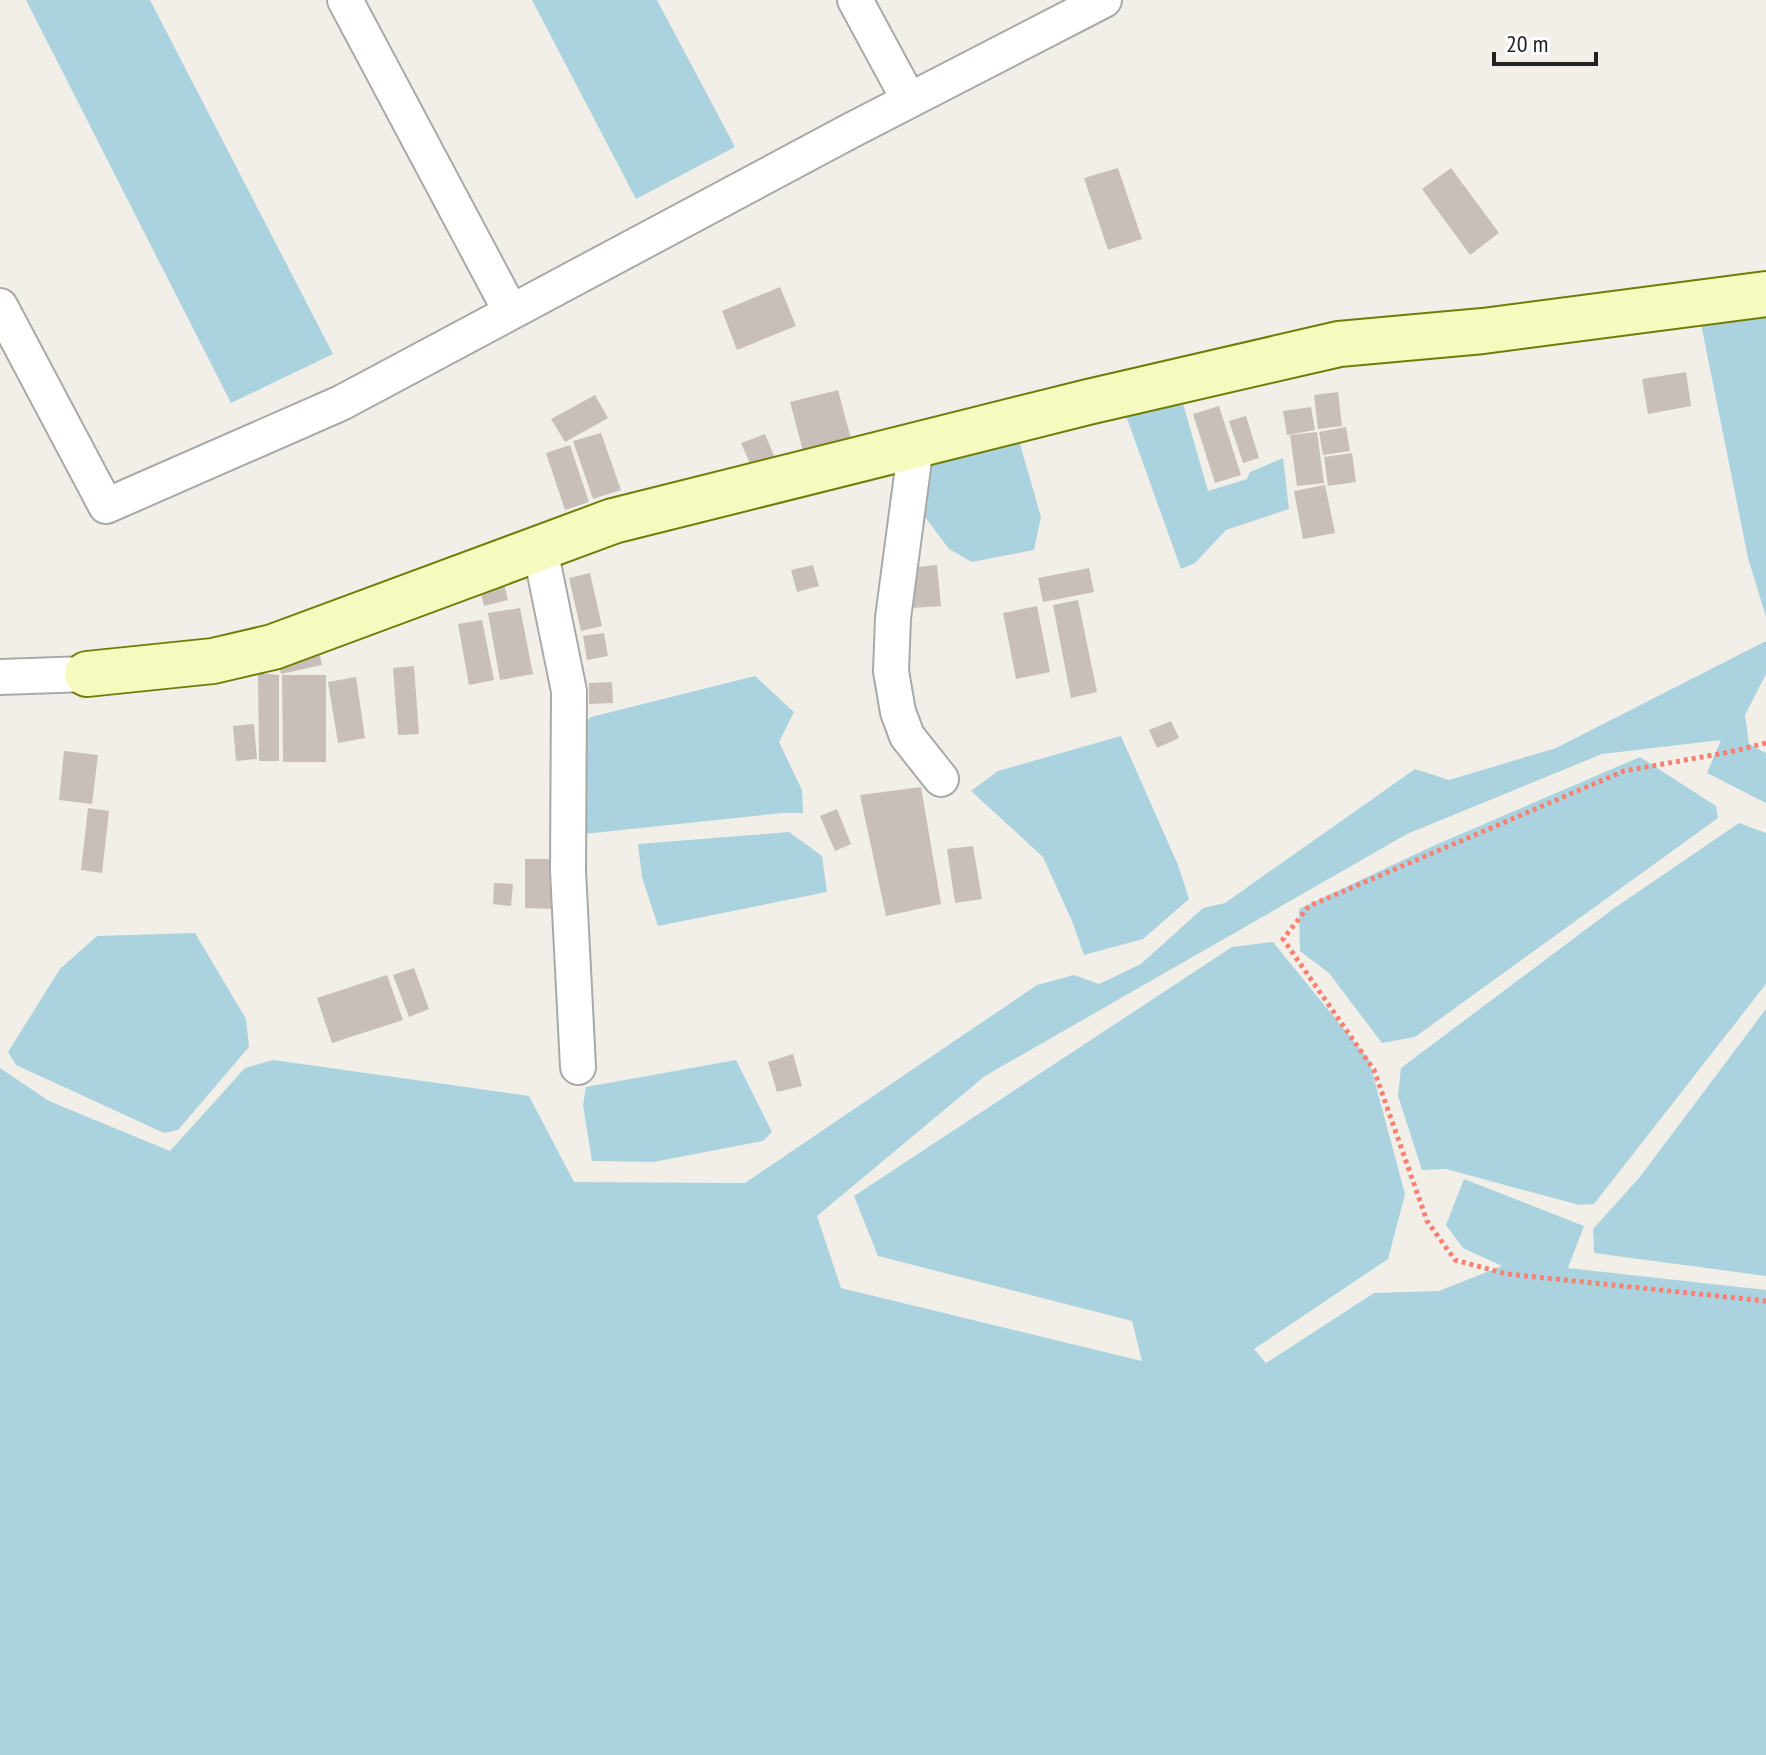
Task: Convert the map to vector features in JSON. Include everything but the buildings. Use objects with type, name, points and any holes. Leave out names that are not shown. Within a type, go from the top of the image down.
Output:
[{"type":"street","points":[[345,0],[511,312]]},
{"type":"street","points":[[855,0],[909,100]]},
{"type":"street","points":[[0,306],[106,506],[341,403],[909,100],[1104,0]]},
{"type":"street","points":[[0,677],[87,674],[213,661],[273,647],[613,521],[1339,344],[1483,331],[1766,294]]},
{"type":"street","points":[[916,445],[893,618],[891,671],[898,712],[907,736],[941,779]]},
{"type":"street","points":[[540,549],[569,691],[568,871],[578,1067]]},
{"type":"path","points":[[1766,743],[1624,771],[1309,906],[1283,939],[1374,1070],[1427,1221],[1455,1260],[1507,1274],[1766,1301]]},
{"type":"water","points":[[26,0],[150,0],[333,354],[231,403]]},
{"type":"water","points":[[532,0],[657,0],[735,147],[636,199]]},
{"type":"water","points":[[1766,307],[1766,617],[1748,558],[1699,314]]},
{"type":"water","points":[[1182,400],[1208,491],[1247,479],[1250,472],[1283,458],[1289,509],[1226,530],[1195,563],[1181,569],[1125,413]]},
{"type":"water","points":[[1009,441],[1020,444],[1041,517],[1034,550],[972,562],[949,549],[922,513],[933,459]]},
{"type":"water","points":[[1766,641],[1766,674],[1745,715],[1749,744],[1766,753],[1766,803],[1707,773],[1721,740],[1602,754],[1407,834],[985,1076],[817,1216],[841,1288],[1142,1361],[1132,1321],[878,1256],[854,1196],[1232,947],[1273,942],[1369,1060],[1405,1194],[1388,1259],[1254,1349],[1266,1363],[1374,1293],[1439,1291],[1502,1266],[1463,1248],[1446,1225],[1464,1179],[1584,1226],[1568,1268],[1766,1290],[1766,1755],[0,1755],[0,1068],[49,1101],[170,1151],[245,1068],[273,1060],[529,1096],[574,1182],[745,1183],[1037,985],[1074,975],[1099,984],[1141,964],[1203,908],[1225,903],[1415,769],[1449,780],[1556,748]]},
{"type":"water","points":[[755,676],[794,712],[779,742],[802,790],[803,813],[584,834],[581,726],[591,717]]},
{"type":"water","points":[[1121,736],[1178,865],[1189,899],[1143,939],[1084,955],[1043,857],[971,791],[998,771]]},
{"type":"water","points":[[1640,757],[1716,806],[1718,818],[1415,1037],[1382,1043],[1329,973],[1300,951],[1299,909],[1433,846]]},
{"type":"water","points":[[1739,823],[1766,833],[1766,984],[1594,1204],[1579,1205],[1446,1169],[1422,1170],[1398,1096],[1401,1068],[1613,909]]},
{"type":"water","points":[[789,832],[822,856],[827,892],[658,926],[642,877],[638,844]]},
{"type":"water","points":[[195,933],[246,1019],[249,1047],[178,1130],[164,1133],[16,1065],[8,1052],[60,969],[97,936]]},
{"type":"water","points":[[1766,1009],[1766,1276],[1594,1253],[1593,1229],[1639,1178]]},
{"type":"water","points":[[736,1060],[772,1132],[763,1141],[653,1162],[592,1161],[583,1105],[586,1087]]}]
